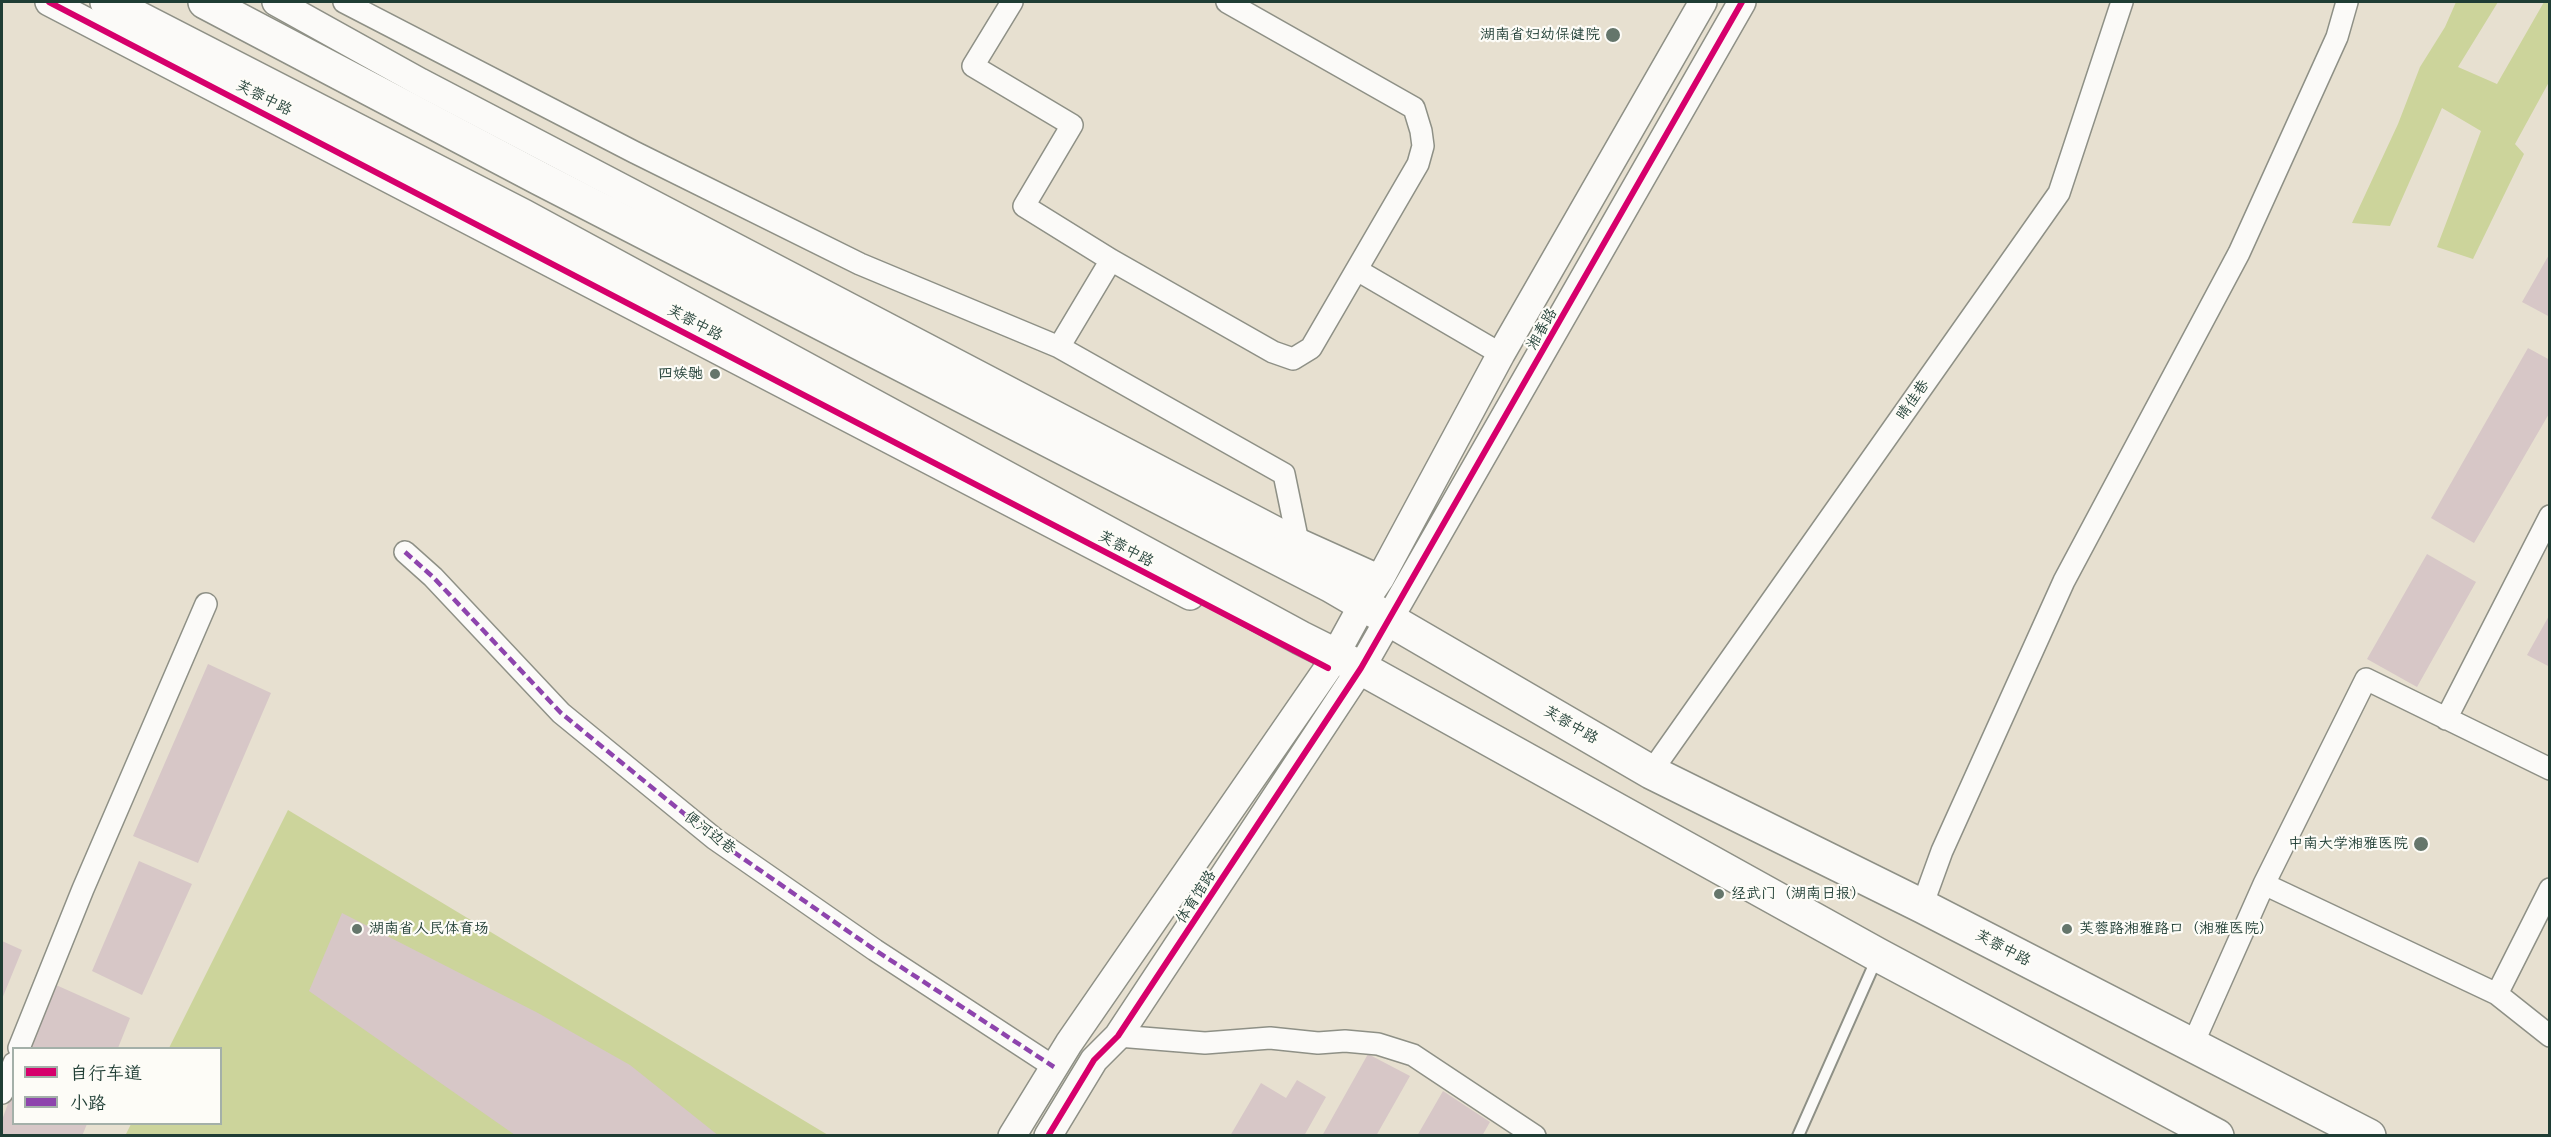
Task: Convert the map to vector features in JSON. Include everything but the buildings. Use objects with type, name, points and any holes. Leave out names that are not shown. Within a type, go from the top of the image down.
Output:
[{"type":"main road","name":"芙蓉中路","points":[[107,2],[523,216],[1342,664],[2217,1136]]},
{"type":"main road","name":"芙蓉中路","points":[[205,2],[539,178],[1330,585],[1377,601],[1651,772],[1922,906],[2192,1047],[2369,1136]]},
{"type":"main road","points":[[1298,542],[1330,585]]},
{"type":"street","name":"芙蓉中路","points":[[50,2],[1342,664]]},
{"type":"street","points":[[276,2],[420,82],[1298,542],[1377,601]]},
{"type":"street","points":[[344,2],[634,152],[860,264],[1059,347],[1284,474],[1298,542]]},
{"type":"street","points":[[1012,2],[973,66],[1072,125],[1024,206],[1111,260],[1273,352],[1293,359],[1311,348],[1418,164],[1423,146],[1414,108],[1227,2]]},
{"type":"street","name":"湘春路","points":[[1377,601],[1501,354],[1703,2]]},
{"type":"street","name":"湘春路","points":[[1342,664],[1377,601],[1742,2]]},
{"type":"street","name":"晴佳巷","points":[[1651,772],[2059,193],[2122,2]]},
{"type":"street","points":[[1922,906],[1941,852],[2064,581],[2239,254],[2337,37],[2347,2]]},
{"type":"street","points":[[1059,347],[1111,260]]},
{"type":"street","points":[[1357,270],[1501,354]]},
{"type":"street","points":[[2446,718],[2550,516]]},
{"type":"street","name":"便河边巷","points":[[405,552],[441,586],[561,713],[715,839],[875,950],[1054,1067]]},
{"type":"street","points":[[19,1047],[87,878],[206,604]]},
{"type":"street","name":"体育馆路","points":[[1048,1136],[1094,1060],[1118,1036],[1342,664]]},
{"type":"street","name":"体育馆路","points":[[1012,1136],[1054,1067],[1342,664]]},
{"type":"street","points":[[2192,1047],[2264,884],[2366,679],[2550,769]]},
{"type":"street","points":[[2264,884],[2497,994],[2550,1036]]},
{"type":"street","points":[[2497,994],[2550,889]]},
{"type":"street","points":[[1118,1036],[1205,1043],[1270,1038],[1318,1043],[1378,1044],[1413,1055],[1535,1136]]},
{"type":"street","points":[[2,1093],[12,1068]]},
{"type":"lane","points":[[1798,1136],[1878,955]]},
{"type":"green space","points":[[2456,2],[2498,2],[2458,67],[2497,84],[2544,2],[2549,2],[2549,82],[2515,144],[2524,154],[2473,259],[2437,247],[2481,131],[2442,108],[2390,226],[2352,223],[2398,124],[2420,67],[2445,27]]},
{"type":"green space","name":"湖南省人民体育场","points":[[288,810],[828,1135],[125,1136],[130,1125],[222,1125],[222,1047],[170,1047]]},
{"type":"marked path","points":[[405,552],[433,577],[561,713],[715,839],[875,950],[1054,1067]]},
{"type":"cycle path","points":[[49,2],[1328,668]]},
{"type":"cycle path","points":[[1048,1136],[1094,1060],[1118,1036],[1361,668],[1742,2]]},
{"type":"place","name":"湖南省妇幼保健院","points":[[1613,35]]},
{"type":"place","name":"四娭毑","points":[[715,374]]},
{"type":"place","name":"中南大学湘雅医院","points":[[2421,844]]},
{"type":"place","name":"经武门（湖南日报）","points":[[1719,894]]},
{"type":"place","name":"湖南省人民体育场","points":[[357,929]]},
{"type":"place","name":"芙蓉路湘雅路口（湘雅医院）","points":[[2067,929]]}]
